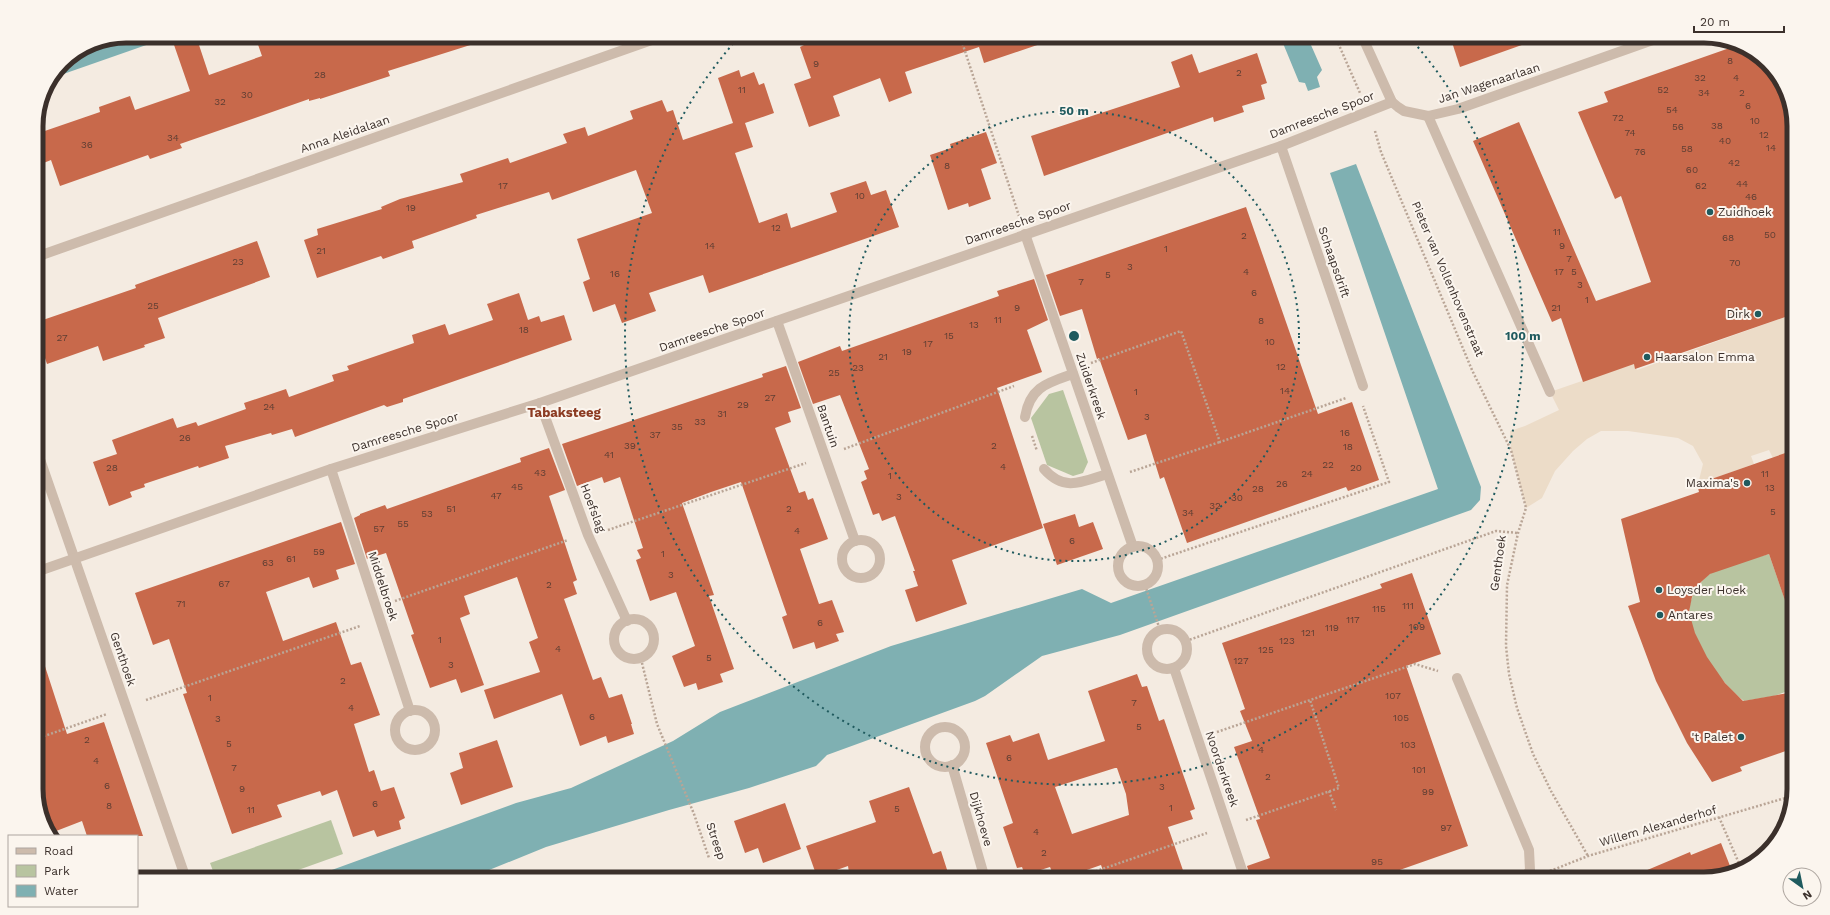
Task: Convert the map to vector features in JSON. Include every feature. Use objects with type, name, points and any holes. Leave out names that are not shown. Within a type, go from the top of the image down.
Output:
[{"type":"street","name":"Anna Aleidalaan","points":[[43,255],[643,43]]},
{"type":"street","points":[[1365,43],[1392,102]]},
{"type":"street","name":"Jan Wagenaarlaan","points":[[1392,102],[1404,111],[1428,116],[1458,109],[1644,43]]},
{"type":"street","name":"Damreesche Spoor","points":[[43,569],[331,469],[540,404],[777,320],[1281,146],[1392,102]]},
{"type":"street","points":[[1428,116],[1550,392]]},
{"type":"street","name":"Schaapsdrift","points":[[1281,146],[1361,390]]},
{"type":"street","name":"Zuiderkreek","points":[[1025,234],[1133,547]]},
{"type":"street","name":"Bantuin","points":[[777,320],[855,541]]},
{"type":"street","points":[[1025,417],[1027,405],[1034,393],[1047,383],[1072,370]]},
{"type":"street","name":"Hoefslag","points":[[540,404],[588,534],[627,620]]},
{"type":"street","name":"Genthoek","points":[[43,468],[184,872]]},
{"type":"street","name":"Middelbroek","points":[[331,469],[410,711]]},
{"type":"street","points":[[1044,469],[1052,478],[1064,483],[1077,484],[1108,476]]},
{"type":"street","points":[[1133,547],[1146,548],[1152,551],[1157,560],[1158,570],[1155,576],[1145,585],[1133,585],[1122,578],[1119,572],[1119,560],[1122,554],[1133,547]]},
{"type":"street","points":[[627,620],[640,620],[646,624],[654,636],[651,649],[641,658],[628,659],[622,656],[615,647],[613,641],[617,628],[627,620]]},
{"type":"street","points":[[1160,630],[1174,630],[1180,633],[1186,641],[1187,652],[1185,659],[1174,668],[1162,669],[1155,666],[1146,650],[1150,638],[1160,630]]},
{"type":"street","name":"Noorderkreek","points":[[1174,668],[1243,872]]},
{"type":"street","points":[[1457,678],[1529,850],[1530,870]]},
{"type":"street","name":"Dijkhoeve","points":[[952,766],[984,872]]},
{"type":"path","points":[[962,43],[1025,234]]},
{"type":"path","name":"Pieter van Vollenhovenstraat","points":[[1338,43],[1369,112],[1381,152],[1469,363],[1511,450],[1526,508],[1518,533]]},
{"type":"path","points":[[1072,370],[1181,331],[1220,442]]},
{"type":"path","points":[[43,737],[362,625],[376,607],[588,534],[598,533],[825,456],[1018,385]]},
{"type":"path","points":[[1108,476],[1220,442],[1361,390],[1389,482],[1157,560]]},
{"type":"path","points":[[1025,417],[1044,469]]},
{"type":"path","name":"Genthoek","points":[[1186,641],[1496,531],[1518,533],[1506,585],[1506,646],[1509,674],[1522,723],[1533,754],[1551,791],[1588,856]]},
{"type":"path","points":[[1145,585],[1160,630]]},
{"type":"path","name":"Streep","points":[[641,658],[657,724],[694,814],[710,872]]},
{"type":"path","points":[[1198,739],[1415,664],[1457,678]]},
{"type":"path","points":[[1329,791],[1336,810]]},
{"type":"path","name":"Willem Alexanderhof","points":[[1530,870],[1550,871],[1588,856],[1786,798]]},
{"type":"path","points":[[1720,817],[1739,864]]},
{"type":"green space","points":[[1063,390],[1088,462],[1083,473],[1073,476],[1047,465],[1031,418],[1049,394]]},
{"type":"green space","points":[[1769,554],[1787,606],[1787,691],[1774,696],[1744,701],[1718,675],[1698,641],[1693,629],[1689,612],[1693,595],[1708,575],[1728,566]]},
{"type":"green space","points":[[331,820],[343,854],[293,872],[213,872],[210,863]]},
{"type":"shaded area","points":[[1787,316],[1787,453],[1773,458],[1769,450],[1751,456],[1754,464],[1698,484],[1703,464],[1693,446],[1678,438],[1628,431],[1601,431],[1587,439],[1573,451],[1555,471],[1542,498],[1526,508],[1511,450],[1510,431],[1525,426],[1559,410],[1550,392],[1634,363],[1637,370]]},
{"type":"water","points":[[152,43],[60,75],[75,60],[94,49],[115,44]]},
{"type":"water","points":[[1283,43],[1310,43],[1322,70],[1317,77],[1320,87],[1308,91],[1305,83],[1299,82]]},
{"type":"water","points":[[1356,164],[1481,487],[1480,500],[1471,510],[1120,635],[1042,656],[985,696],[975,701],[827,755],[816,766],[749,788],[669,810],[546,847],[484,872],[326,872],[516,803],[571,788],[673,741],[720,712],[891,646],[1082,589],[1111,603],[1438,489],[1330,173]]},
{"type":"building","points":[[173,43],[198,43],[209,75],[262,56],[257,43],[477,43],[388,71],[390,76],[320,99],[309,101],[309,99],[180,144],[182,148],[150,159],[148,155],[60,186],[51,160],[43,163],[43,132],[100,112],[99,107],[130,96],[135,110],[190,91]]},
{"type":"building","points":[[803,43],[1043,43],[984,63],[979,47],[905,72],[912,93],[889,102],[880,78],[833,96],[840,116],[809,127],[794,84],[811,78],[800,47],[804,45]]},
{"type":"building","points":[[1452,43],[1528,43],[1460,67]]},
{"type":"building","name":"Zuidhoek","points":[[1731,48],[1750,57],[1766,71],[1773,80],[1783,99],[1787,120],[1787,316],[1635,369],[1634,364],[1583,382],[1561,318],[1552,322],[1473,141],[1519,122],[1596,301],[1651,282],[1621,196],[1615,199],[1578,112],[1608,102],[1604,92]]},
{"type":"building","points":[[1257,53],[1267,83],[1261,85],[1265,99],[1242,106],[1244,112],[1214,122],[1213,117],[1044,176],[1031,136],[1180,87],[1171,62],[1192,54],[1199,73]]},
{"type":"building","points":[[739,70],[741,77],[754,72],[759,85],[764,83],[774,113],[745,123],[753,147],[735,153],[759,223],[787,213],[791,228],[837,212],[830,193],[866,181],[871,195],[886,190],[899,227],[709,293],[703,275],[649,293],[656,311],[622,323],[615,304],[593,312],[583,282],[590,279],[577,239],[652,213],[636,170],[552,200],[549,192],[476,215],[477,218],[412,241],[414,248],[383,259],[381,256],[317,278],[304,240],[318,235],[317,229],[382,209],[381,207],[400,199],[463,182],[460,174],[508,158],[510,163],[567,143],[563,134],[585,127],[588,136],[633,119],[630,111],[662,100],[667,112],[673,110],[683,140],[733,123],[718,78]]},
{"type":"building","points":[[986,132],[997,163],[981,169],[991,199],[969,207],[968,203],[948,210],[930,155],[951,148],[950,144]]},
{"type":"building","points":[[1246,207],[1318,414],[1352,402],[1379,480],[1348,491],[1346,487],[1187,543],[1164,477],[1160,479],[1146,434],[1128,440],[1099,358],[1097,359],[1082,309],[1060,316],[1046,275]]},
{"type":"building","points":[[257,241],[270,277],[158,318],[165,338],[144,345],[145,347],[103,361],[98,346],[47,364],[43,352],[43,320],[136,288],[135,285]]},
{"type":"building","points":[[1034,279],[1048,320],[1027,330],[1042,372],[997,388],[1043,528],[952,560],[967,604],[916,622],[905,590],[918,586],[913,571],[915,571],[895,516],[882,521],[879,513],[873,515],[861,482],[867,479],[864,471],[869,469],[840,395],[813,404],[798,362],[840,346],[842,351],[999,296],[997,291]]},
{"type":"building","points":[[519,293],[528,320],[539,316],[541,322],[564,315],[572,340],[403,399],[403,402],[387,407],[384,405],[295,437],[292,429],[272,435],[271,433],[225,446],[229,458],[199,468],[198,466],[144,484],[145,487],[130,492],[132,497],[109,506],[93,462],[117,454],[112,440],[173,418],[177,428],[196,422],[198,426],[246,409],[244,403],[286,389],[289,397],[334,381],[332,375],[349,370],[347,366],[414,343],[412,335],[445,324],[449,335],[493,320],[487,304]]},
{"type":"building","points":[[786,366],[801,408],[788,412],[791,422],[775,428],[799,493],[805,491],[808,500],[813,498],[828,539],[800,549],[819,604],[832,600],[844,632],[836,634],[839,641],[816,649],[814,642],[793,649],[782,617],[787,615],[741,482],[711,492],[682,503],[714,595],[709,596],[734,669],[720,674],[723,682],[698,690],[696,683],[684,687],[672,656],[695,646],[676,592],[650,601],[636,560],[641,558],[637,550],[643,548],[620,477],[604,483],[602,477],[577,486],[562,444],[763,377],[762,374]]},
{"type":"building","points":[[549,448],[565,490],[549,496],[577,580],[573,582],[577,594],[564,599],[593,680],[601,677],[609,698],[622,694],[634,734],[608,743],[606,736],[580,746],[562,694],[494,719],[484,690],[540,672],[529,642],[538,638],[517,577],[464,596],[470,614],[460,618],[484,685],[461,693],[456,679],[430,688],[411,635],[414,634],[386,553],[367,559],[354,518],[360,514],[385,505],[387,509],[521,462],[520,458]]},
{"type":"building","name":"Antares","points":[[1787,452],[1787,606],[1769,554],[1710,574],[1700,583],[1692,597],[1689,612],[1695,633],[1707,657],[1725,683],[1743,701],[1787,693],[1787,750],[1740,767],[1742,771],[1712,782],[1687,743],[1656,681],[1628,606],[1640,602],[1621,519],[1699,492],[1697,484]]},
{"type":"building","points":[[1075,514],[1079,527],[1093,522],[1103,549],[1057,565],[1043,524]]},
{"type":"building","points":[[341,522],[355,564],[336,570],[339,579],[313,588],[309,577],[266,592],[283,641],[336,622],[351,665],[361,662],[380,715],[354,724],[369,772],[374,770],[381,791],[394,787],[405,818],[399,821],[401,829],[377,837],[374,830],[353,837],[337,790],[322,796],[320,791],[277,805],[282,817],[232,834],[183,694],[187,693],[169,639],[153,645],[135,593]]},
{"type":"building","points":[[1412,573],[1441,654],[1406,666],[1468,846],[1394,872],[1249,872],[1247,866],[1270,858],[1256,820],[1260,819],[1234,747],[1252,741],[1240,711],[1245,709],[1222,643],[1382,588],[1380,584]]},
{"type":"building","points":[[43,660],[67,734],[104,722],[143,836],[87,835],[82,821],[55,831],[47,816],[43,795]]},
{"type":"building","points":[[1137,674],[1142,687],[1147,686],[1159,721],[1164,719],[1195,809],[1190,811],[1193,819],[1168,827],[1184,872],[1104,872],[1101,865],[1081,872],[1052,872],[1050,867],[1034,872],[1024,872],[1022,867],[1017,868],[1003,827],[1013,823],[986,743],[1010,735],[1013,742],[1039,733],[1048,760],[1105,741],[1088,691]],"holes":[[[1117,768],[1126,794],[1129,815],[1072,834],[1055,787]]]},
{"type":"building","points":[[497,740],[513,787],[461,805],[450,773],[463,768],[459,753]]},
{"type":"building","points":[[909,787],[933,854],[941,851],[948,872],[849,872],[848,866],[831,872],[815,872],[806,846],[876,822],[869,801]]},
{"type":"building","points":[[785,803],[801,849],[763,863],[758,848],[745,853],[734,821]]},
{"type":"building","points":[[1721,843],[1731,868],[1704,872],[1643,872],[1690,852],[1691,855]]},
{"type":"place","name":"Zuidhoek","points":[[1710,212]]},
{"type":"place","name":"Dirk","points":[[1758,314]]},
{"type":"place","name":"Haarsalon Emma","points":[[1647,357]]},
{"type":"place","name":"Maxima's","points":[[1747,483]]},
{"type":"place","name":"Loysder Hoek","points":[[1659,590]]},
{"type":"place","name":"Antares","points":[[1660,615]]},
{"type":"place","name":"'t Palet","points":[[1741,737]]},
{"type":"district","name":"Tabaksteeg","points":[[564,412]]}]
